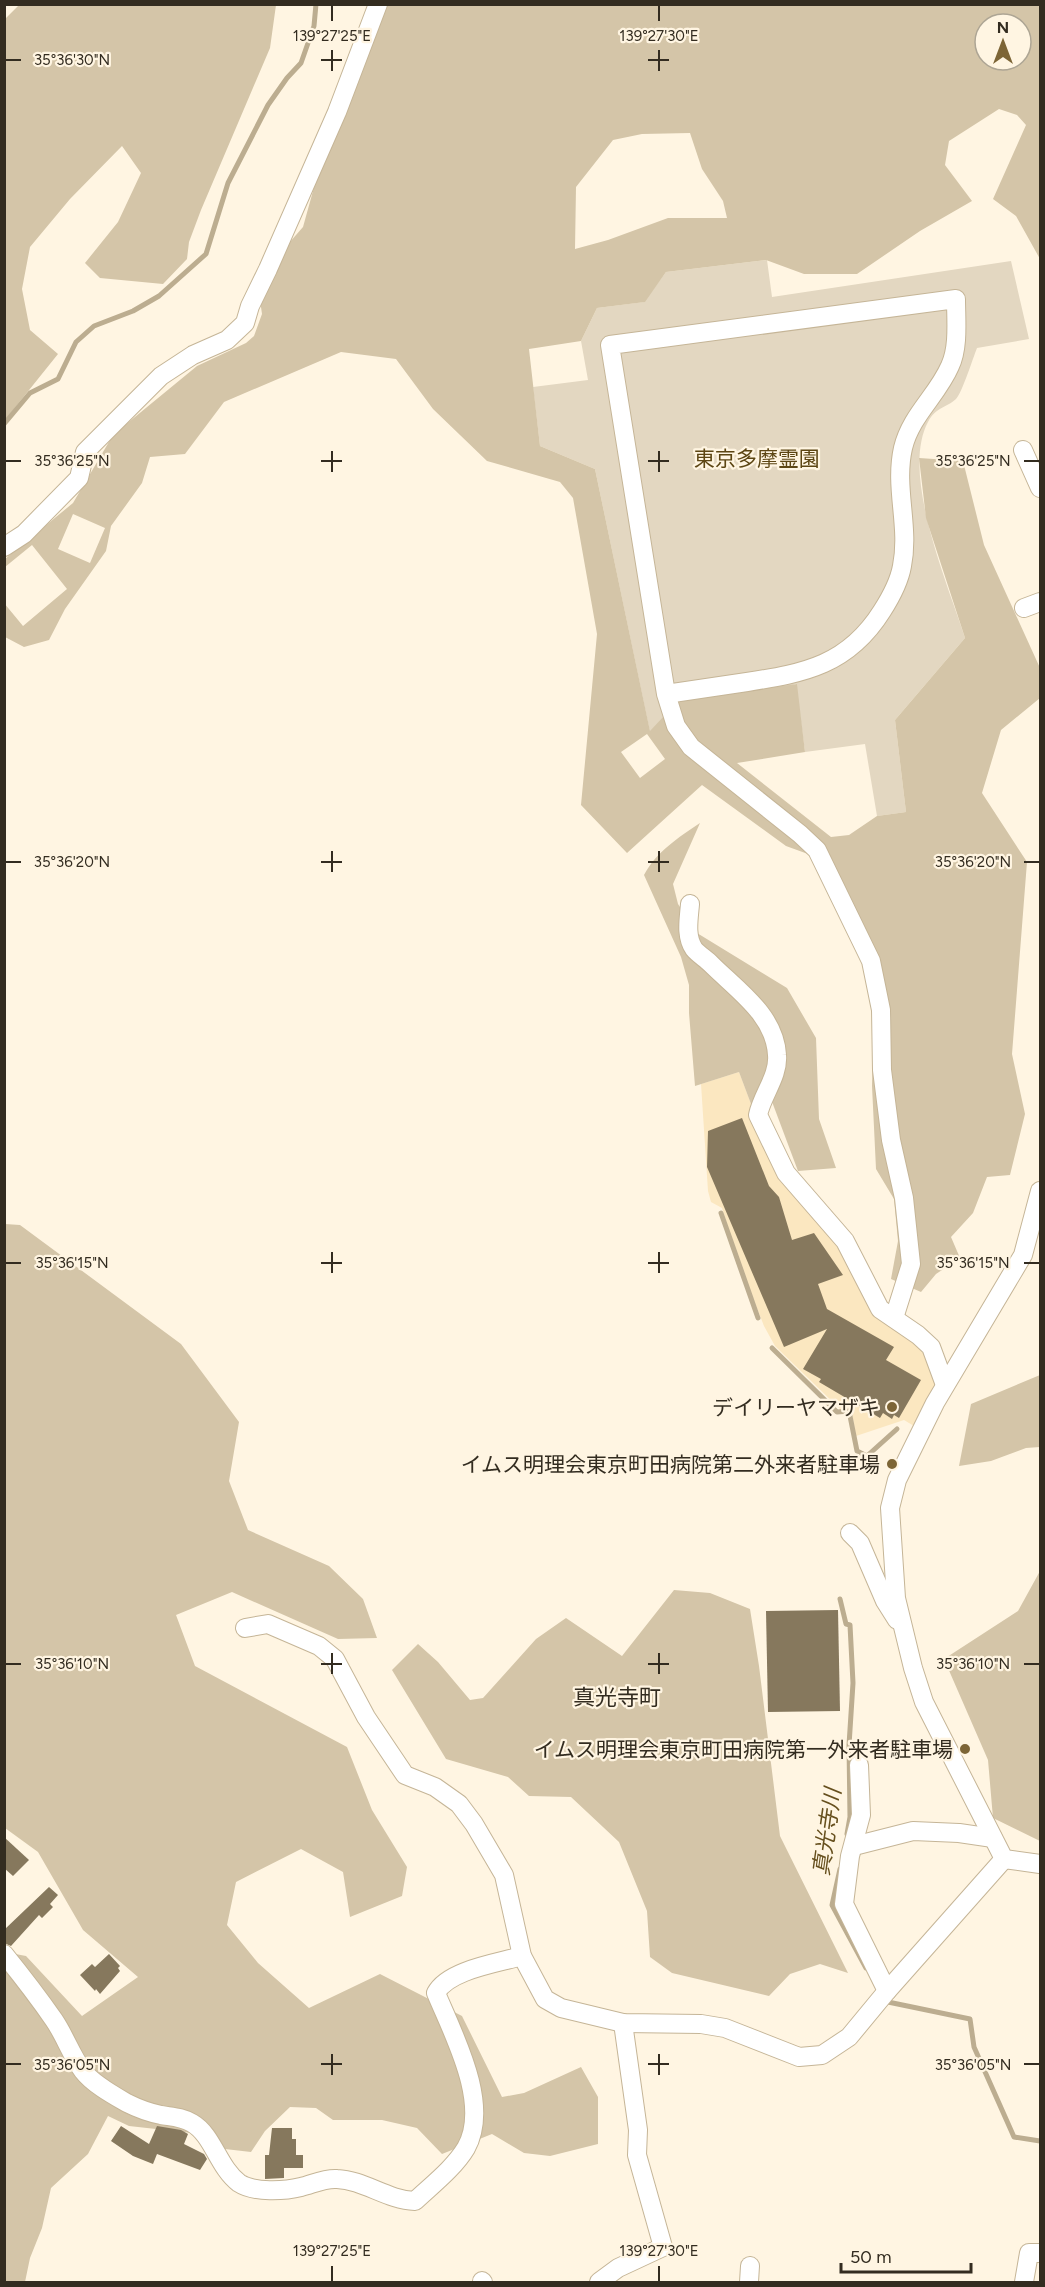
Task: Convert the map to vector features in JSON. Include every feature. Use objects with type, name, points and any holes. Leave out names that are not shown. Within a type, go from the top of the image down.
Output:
[{"type":"street","points":[[4,548],[24,534],[79,478],[85,452],[161,376],[193,355],[228,340],[245,323],[250,306],[337,112],[378,4]]},
{"type":"street","points":[[666,694],[796,674],[829,662],[848,650],[876,622],[890,599],[902,566],[905,543],[899,484],[903,449],[917,414],[942,381],[951,364],[954,350],[956,299],[610,345],[666,694],[676,726],[691,747],[817,850],[871,961],[881,1010],[882,1070],[891,1140],[904,1198],[911,1263],[894,1318]]},
{"type":"street","points":[[1023,450],[1041,488]]},
{"type":"street","points":[[690,904],[688,929],[693,948],[757,1007],[773,1034],[777,1055],[776,1070],[760,1105],[758,1115],[786,1173],[845,1241],[880,1309],[931,1347],[945,1385]]},
{"type":"street","points":[[1004,1859],[924,1702],[896,1598],[890,1508],[891,1497],[905,1463],[945,1385],[1023,1256],[1041,1191]]},
{"type":"street","points":[[849,1533],[860,1544],[885,1601],[903,1629]]},
{"type":"street","points":[[245,1628],[268,1624],[319,1646],[335,1659],[366,1717],[405,1775],[435,1787],[459,1804],[474,1824],[504,1875],[522,1956],[541,1991],[552,2004],[623,2023],[700,2024],[725,2028],[773,2049],[799,2057],[812,2058],[822,2055],[849,2037],[887,1990],[1004,1859]]},
{"type":"street","points":[[859,1765],[861,1815],[850,1856],[844,1904],[887,1990]]},
{"type":"street","points":[[854,1846],[913,1831],[940,1831],[993,1838]]},
{"type":"street","points":[[1004,1859],[1041,1864]]},
{"type":"street","points":[[4,1954],[54,2020],[84,2072],[128,2103],[159,2115],[179,2117],[200,2128],[219,2160],[237,2182],[255,2189],[281,2189],[298,2188],[327,2179],[337,2179],[406,2201],[415,2201],[454,2163],[466,2147],[472,2130],[474,2114],[467,2069],[436,1993],[452,1978],[475,1968],[522,1956]]},
{"type":"street","points":[[599,2283],[618,2268],[663,2247],[637,2155],[638,2130],[623,2023]]},
{"type":"street","points":[[1024,2283],[1029,2253],[1041,2253]]},
{"type":"shaded area","points":[[19,5],[276,5],[270,48],[201,210],[189,242],[187,259],[163,284],[100,278],[85,263],[118,222],[141,173],[122,146],[70,199],[30,247],[22,289],[30,330],[58,354],[5,420],[4,20]]},
{"type":"shaded area","points":[[385,5],[1040,5],[1040,259],[1016,216],[993,199],[1026,125],[1017,115],[999,109],[949,141],[945,165],[972,201],[920,231],[857,274],[804,274],[766,260],[666,272],[645,302],[597,308],[581,341],[529,349],[540,446],[595,469],[650,731],[679,700],[797,684],[805,752],[737,763],[831,837],[849,835],[877,816],[906,812],[895,720],[965,638],[926,518],[919,458],[963,461],[984,545],[1040,668],[1040,698],[1001,730],[982,793],[1027,862],[1012,1054],[1025,1114],[1010,1175],[987,1177],[973,1213],[951,1237],[960,1258],[936,1274],[921,1292],[891,1279],[898,1241],[894,1199],[876,1169],[872,1086],[874,984],[830,862],[786,846],[702,785],[627,853],[581,805],[597,634],[573,498],[560,482],[487,461],[433,409],[396,359],[341,352],[224,402],[185,454],[150,457],[142,483],[111,526],[106,551],[65,609],[49,640],[24,647],[5,637],[4,603],[23,626],[67,589],[32,545],[5,567],[5,559],[73,503],[113,435],[197,366],[246,343],[254,336],[262,314],[260,300],[289,243],[303,227],[318,173],[336,87],[374,29]],"holes":[[[690,133],[702,169],[723,201],[727,218],[668,218],[608,240],[575,249],[576,187],[613,140],[642,134]],[[73,514],[105,528],[90,563],[58,549]],[[647,734],[665,759],[640,778],[621,752]]]},
{"type":"shaded area","points":[[700,823],[673,884],[678,904],[697,933],[787,988],[816,1038],[819,1119],[836,1168],[798,1171],[771,1099],[751,1104],[739,1072],[695,1086],[689,985],[681,957],[644,875],[662,852]]},
{"type":"shaded area","points":[[739,1072],[751,1104],[751,1118],[780,1181],[838,1246],[875,1317],[914,1342],[928,1359],[935,1374],[935,1386],[914,1426],[904,1420],[856,1436],[851,1407],[840,1409],[775,1346],[764,1326],[740,1265],[722,1208],[711,1202],[708,1191],[701,1084]]},
{"type":"shaded area","points":[[5,1224],[20,1225],[181,1344],[239,1422],[229,1481],[248,1530],[329,1566],[363,1599],[377,1638],[338,1639],[232,1592],[176,1615],[195,1666],[347,1747],[372,1810],[407,1867],[402,1896],[350,1917],[343,1872],[301,1849],[236,1882],[227,1925],[258,1963],[309,2008],[380,1974],[462,2016],[502,2097],[524,2093],[581,2067],[598,2097],[598,2144],[550,2156],[524,2153],[492,2134],[442,2154],[417,2128],[382,2120],[333,2120],[316,2108],[290,2107],[265,2131],[251,2152],[225,2149],[192,2133],[129,2126],[108,2116],[88,2154],[51,2188],[42,2228],[30,2258],[25,2282],[5,2282],[5,1952],[26,1956],[82,2016],[138,1977],[83,1930],[38,1852],[5,1828]]},
{"type":"shaded area","points":[[1040,1375],[1040,1447],[1026,1448],[991,1461],[959,1466],[971,1404]]},
{"type":"shaded area","points":[[1040,1571],[1040,1841],[993,1818],[988,1760],[944,1659],[1018,1611]]},
{"type":"shaded area","points":[[674,1590],[710,1593],[750,1609],[780,1836],[848,1973],[820,1964],[790,1974],[769,1996],[672,1973],[650,1957],[647,1911],[619,1842],[571,1797],[529,1796],[508,1777],[446,1759],[392,1670],[418,1644],[438,1662],[470,1700],[483,1698],[536,1639],[566,1618],[622,1656]]},
{"type":"green space","name":"東京多摩霊園","points":[[767,260],[772,297],[1011,261],[1029,339],[977,348],[956,399],[931,417],[921,444],[920,470],[923,499],[938,560],[965,638],[895,720],[906,812],[877,816],[865,744],[805,752],[796,684],[650,732],[595,469],[540,446],[533,387],[588,380],[581,341],[597,308],[644,302],[666,272]]},
{"type":"building","points":[[742,1118],[769,1186],[779,1197],[792,1240],[814,1233],[843,1275],[818,1284],[827,1309],[894,1347],[886,1360],[921,1380],[899,1418],[894,1415],[892,1419],[883,1413],[880,1418],[819,1382],[821,1379],[803,1369],[827,1329],[784,1347],[707,1167],[708,1131]]},
{"type":"building","points":[[838,1610],[840,1711],[768,1712],[766,1611]]},
{"type":"building","points":[[4,1837],[29,1860],[13,1876],[4,1868]]},
{"type":"building","points":[[49,1887],[58,1895],[50,1904],[53,1907],[42,1918],[39,1915],[11,1946],[4,1943],[4,1930]]},
{"type":"building","points":[[109,1954],[120,1966],[118,1968],[120,1971],[100,1994],[80,1975],[92,1964],[95,1967]]},
{"type":"building","points":[[121,2126],[149,2144],[157,2126],[181,2130],[188,2134],[184,2144],[204,2154],[207,2159],[200,2170],[157,2154],[153,2164],[133,2156],[111,2141]]},
{"type":"building","points":[[272,2128],[292,2128],[292,2139],[296,2139],[296,2155],[303,2155],[303,2168],[284,2168],[284,2178],[265,2179],[265,2155],[269,2155]]},
{"type":"waterway","points":[[4,424],[30,393],[58,379],[76,342],[94,326],[133,311],[159,296],[206,254],[228,183],[268,105],[301,63],[314,26],[316,4]]},
{"type":"waterway","points":[[721,1213],[758,1318]]},
{"type":"waterway","points":[[772,1348],[837,1412],[849,1411],[857,1451],[867,1456]]},
{"type":"waterway","points":[[867,1456],[897,1429]]},
{"type":"waterway","name":"真光寺川","points":[[840,1599],[846,1624],[850,1625],[853,1683],[849,1745],[850,1817],[847,1834]]},
{"type":"waterway","name":"真光寺川","points":[[840,1869],[832,1905],[866,1968]]},
{"type":"waterway","name":"真光寺川","points":[[888,2002],[970,2019],[974,2047],[1014,2137],[1040,2141]]},
{"type":"place","name":"デイリーヤマザキ","points":[[892,1407]]},
{"type":"place","name":"イムス明理会東京町田病院第二外来者駐車場","points":[[892,1464]]},
{"type":"place","name":"イムス明理会東京町田病院第一外来者駐車場","points":[[965,1749]]},
{"type":"district","name":"真光寺町","points":[[617,1697]]}]
